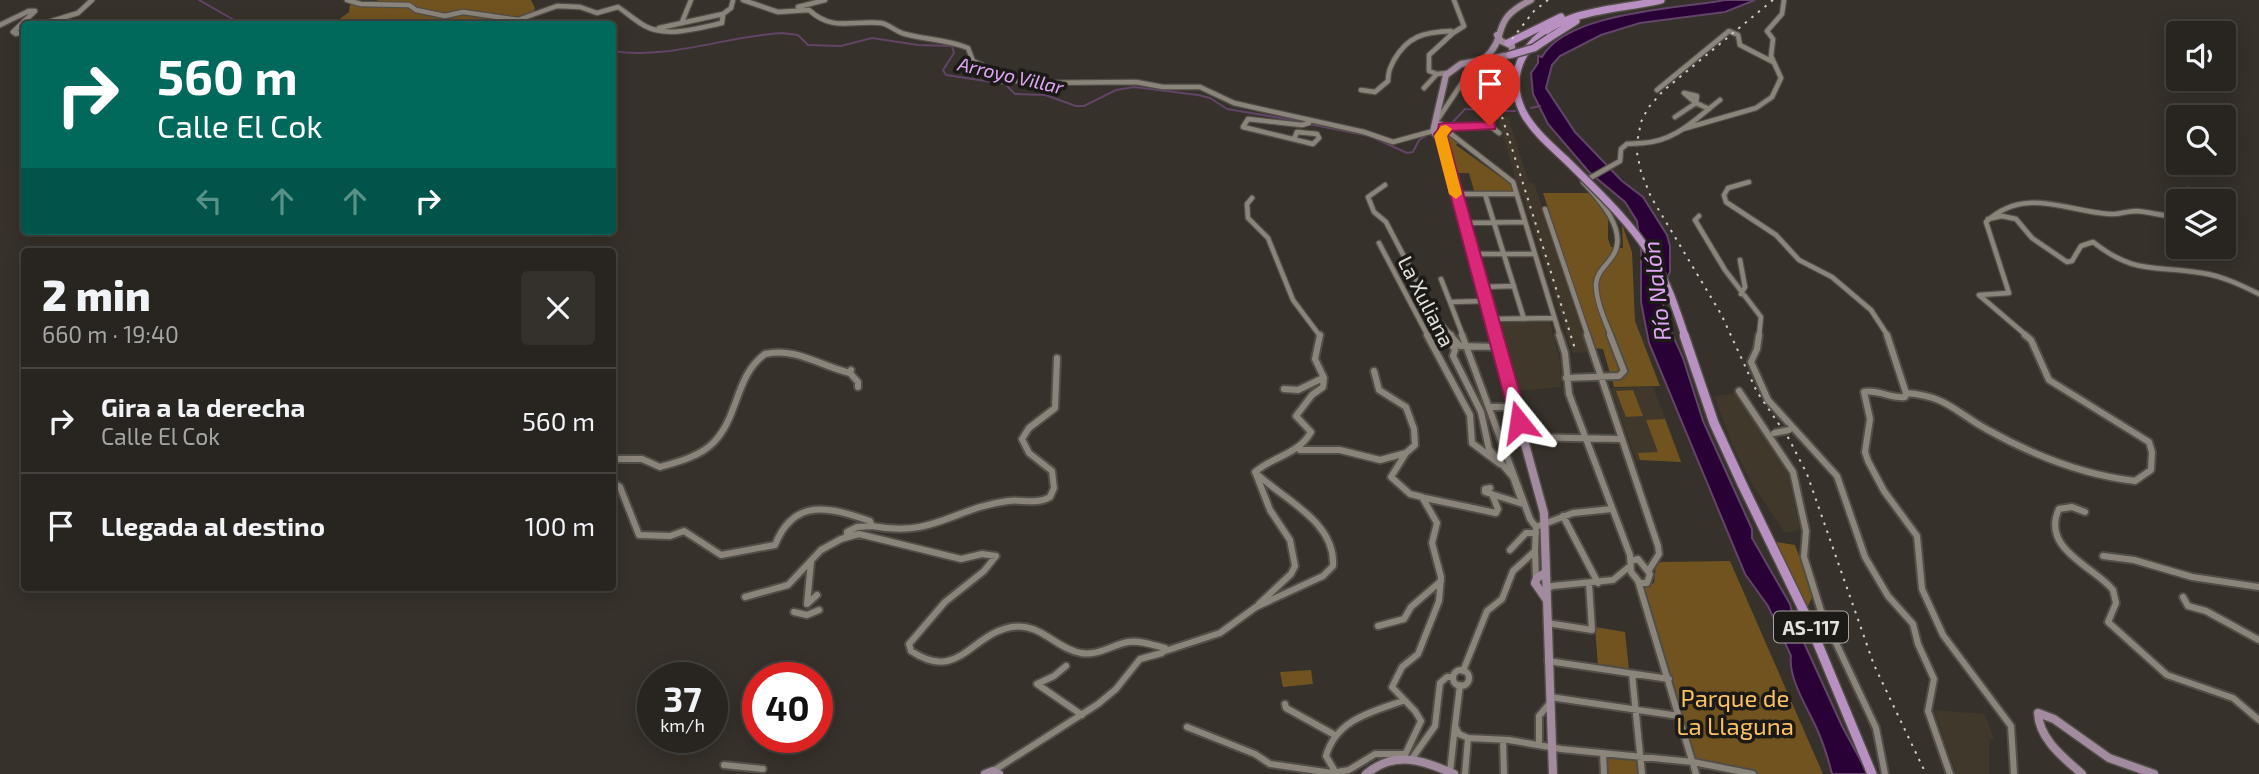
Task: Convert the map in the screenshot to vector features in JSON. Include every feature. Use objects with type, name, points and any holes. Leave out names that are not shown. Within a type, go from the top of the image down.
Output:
[{"type":"main road","name":"AS-117","points":[[1511,53],[1534,48],[1568,24],[1584,18],[1661,0]]},
{"type":"main road","name":"AS-117","points":[[1507,43],[1568,14],[1645,4]]},
{"type":"main road","name":"AS-117","points":[[1629,6],[1584,14],[1560,22],[1533,40],[1520,55],[1515,73],[1518,101],[1536,131],[1625,220],[1652,257],[1661,275],[1714,423],[1808,620],[1872,774]]},
{"type":"street","points":[[52,21],[77,14],[88,8],[92,0]]},
{"type":"street","points":[[347,0],[361,4],[409,5],[416,10],[445,16],[463,12],[518,20],[557,6],[580,7],[597,13],[614,7],[653,29],[682,31],[718,24],[723,21],[723,13]]},
{"type":"street","points":[[653,29],[723,13],[731,8],[733,0]]},
{"type":"street","points":[[743,0],[778,12],[825,0]]},
{"type":"street","points":[[1454,0],[1464,26],[1429,55],[1429,71],[1446,73],[1458,66],[1511,53]]},
{"type":"street","points":[[1496,46],[1497,35],[1506,13],[1531,0]]},
{"type":"street","points":[[1683,129],[1740,114],[1770,100],[1778,90],[1781,78],[1770,52],[1773,39],[1767,31],[1782,14],[1784,0]]},
{"type":"street","points":[[682,22],[690,1]]},
{"type":"street","points":[[622,10],[623,3]]},
{"type":"street","points":[[796,9],[809,10],[820,20],[835,24],[883,23],[904,34],[957,42],[968,48],[970,59],[1016,81],[1136,82],[1163,87],[1188,86],[1215,93],[1234,103],[1255,106],[1308,123]]},
{"type":"street","points":[[0,25],[29,11],[35,11],[25,21]]},
{"type":"street","points":[[21,24],[13,32],[21,32]]},
{"type":"street","points":[[1657,90],[1728,31],[1738,34],[1740,44],[1774,62]]},
{"type":"street","points":[[1361,90],[1373,93],[1388,81],[1389,66],[1398,48],[1412,38],[1434,32],[1453,33]]},
{"type":"street","points":[[1497,35],[1514,47],[1511,53]]},
{"type":"street","points":[[1481,60],[1496,46],[1507,43]]},
{"type":"street","points":[[1496,46],[1502,52],[1511,53]]},
{"type":"street","points":[[1446,73],[1442,83],[1441,128],[1455,194],[1545,520],[1545,573],[1541,589]]},
{"type":"street","points":[[1441,128],[1464,80],[1480,73]]},
{"type":"street","points":[[1424,88],[1437,74]]},
{"type":"street","points":[[1566,380],[1619,376],[1623,371],[1598,299],[1596,285],[1599,272],[1615,253],[1617,239],[1609,211],[1583,183],[1620,161],[1622,147],[1627,144],[1661,143],[1692,125],[1720,100]]},
{"type":"street","points":[[1675,117],[1696,103],[1709,109]]},
{"type":"street","points":[[1294,139],[1297,132],[1317,134],[1319,138],[1313,144],[1243,127],[1248,119],[1308,123],[1364,132],[1393,142],[1441,128],[1490,126],[1499,133]]},
{"type":"street","points":[[1441,128],[1511,180],[1565,352],[1566,380],[1585,439],[1633,560],[1696,774]]},
{"type":"street","points":[[1749,183],[1728,188],[1724,195],[1726,202],[1776,235],[1799,260],[1832,277],[1871,310],[1890,339],[1906,393]]},
{"type":"street","name":"La Xuliana","points":[[1385,186],[1368,197],[1374,215],[1386,222],[1436,318],[1460,346],[1467,347]]},
{"type":"street","points":[[1455,194],[1516,194]]},
{"type":"street","points":[[1485,194],[1524,318]]},
{"type":"street","points":[[1252,198],[1247,204],[1248,218],[1268,238],[1293,300],[1320,334],[1315,359],[1323,378],[1323,387],[1312,395],[1296,416],[1311,432],[1306,444],[1299,450]]},
{"type":"street","points":[[1906,393],[1931,394],[1944,398],[1986,429],[2098,476],[2135,481],[2151,470],[2152,452],[2149,442],[2049,380],[2031,340],[1979,295],[2009,293],[2003,267],[1987,231],[1986,222],[2010,205],[2033,202],[2105,214],[2133,211],[2166,217]]},
{"type":"street","points":[[1541,589],[1598,583],[1619,577],[1640,583],[1650,578],[1649,570],[1659,554],[1545,209]]},
{"type":"street","points":[[1699,216],[1695,220],[1703,238],[1741,294],[1761,317],[1752,369],[1768,400],[1791,429],[1819,454],[1837,477],[1845,493],[1865,557],[1888,596],[1913,624],[1917,644],[1934,679],[1927,711],[1950,774]]},
{"type":"street","points":[[1988,219],[2002,216],[2016,219],[2026,233],[2039,244],[2067,262],[2072,261],[2081,246],[2093,242],[2110,256],[2133,266],[2204,273],[2259,294]]},
{"type":"street","points":[[1464,223],[1525,222]]},
{"type":"street","name":"La Xuliana","points":[[1379,243],[1471,415],[1472,443],[1500,464]]},
{"type":"street","points":[[1473,254],[1535,254]]},
{"type":"street","points":[[1740,260],[1745,287],[1741,294]]},
{"type":"street","points":[[1441,279],[1536,530],[1535,551],[1547,623],[1553,774]]},
{"type":"street","points":[[1482,287],[1514,286]]},
{"type":"street","points":[[1450,302],[1486,301]]},
{"type":"street","points":[[1491,319],[1555,318]]},
{"type":"street","points":[[1451,334],[1449,339],[1455,350],[1453,356],[1470,383],[1485,424],[1489,449],[1513,477],[1525,504]]},
{"type":"street","points":[[1467,347],[1499,346]]},
{"type":"street","points":[[616,459],[642,459],[660,467],[703,452],[717,440],[730,415],[744,376],[755,359],[767,352],[799,354],[831,368],[851,372],[858,382],[858,387]]},
{"type":"street","points":[[847,537],[847,532],[858,527],[872,526],[906,533],[1003,502],[1021,499],[1044,501],[1050,497],[1053,489],[1052,471],[1023,447],[1022,439],[1027,428],[1045,418],[1055,408],[1057,358]]},
{"type":"street","points":[[1374,371],[1374,381],[1382,396],[1403,405],[1407,410],[1415,445],[1406,453],[1391,477],[1410,494],[1496,513],[1498,509],[1491,491],[1525,504]]},
{"type":"street","points":[[1284,389],[1298,390],[1323,378]]},
{"type":"street","points":[[1739,391],[1772,434],[1793,471],[1807,531],[1804,557],[1821,611],[1876,728],[1885,774]]},
{"type":"street","points":[[1906,393],[1905,397],[1895,398],[1875,391],[1864,392],[1870,419],[1865,452],[1884,491],[1917,536],[1922,589],[1943,635],[2011,726],[2014,734],[2014,774]]},
{"type":"street","points":[[1490,407],[1515,407]]},
{"type":"street","points":[[1772,434],[1791,429]]},
{"type":"street","points":[[1524,438],[1621,439]]},
{"type":"street","points":[[1255,472],[1263,463],[1299,450],[1339,450],[1380,460],[1406,453]]},
{"type":"street","points":[[993,773],[1116,690],[1130,668],[1142,658],[1220,633],[1254,609],[1283,583],[1295,566],[1290,540],[1263,497],[1255,472]]},
{"type":"street","points":[[1254,609],[1323,576],[1333,566],[1334,551],[1329,540],[1294,501],[1267,484],[1255,472]]},
{"type":"street","points":[[616,484],[620,487],[622,499],[639,535],[670,536],[684,531],[721,555],[775,545],[783,528],[795,514],[821,509],[859,517],[870,521],[872,526]]},
{"type":"street","points":[[1407,756],[1406,746],[1420,729],[1421,721],[1415,711],[1394,695],[1392,687],[1402,667],[1418,654],[1423,636],[1434,619],[1441,581],[1432,543],[1437,523],[1436,515],[1422,497]]},
{"type":"street","points":[[2085,512],[2071,507],[2059,509],[2055,515],[2056,530],[2073,559],[2111,587],[2116,597],[2115,610],[2108,622],[2167,675],[2233,698],[2259,720]]},
{"type":"street","points":[[1510,550],[1526,533],[1536,530],[1545,520],[1612,509]]},
{"type":"street","points":[[1563,516],[1598,583]]},
{"type":"street","points":[[745,597],[788,585],[821,550],[859,534],[961,559],[982,554],[996,556],[990,568],[961,586],[932,615],[909,644],[911,652],[932,663],[949,662],[993,634],[1019,626],[1049,634],[1079,653],[1093,653],[1129,642],[1165,648],[1165,652]]},
{"type":"street","points":[[1463,671],[1486,611],[1494,602],[1502,599],[1513,571],[1535,551]]},
{"type":"street","points":[[2104,556],[2122,556],[2182,575],[2215,582],[2259,587]]},
{"type":"street","points":[[1633,560],[1653,560]]},
{"type":"street","points":[[1633,560],[1649,570]]},
{"type":"street","points":[[1619,577],[1633,560]]},
{"type":"street","points":[[807,604],[811,562]]},
{"type":"street","points":[[1541,589],[1545,573]]},
{"type":"street","points":[[1378,626],[1404,619],[1411,607],[1441,581]]},
{"type":"street","points":[[1547,623],[1592,630],[1589,584]]},
{"type":"street","points":[[817,595],[794,612],[807,615],[820,610]]},
{"type":"street","points":[[2183,597],[2188,606],[2206,611],[2259,640]]},
{"type":"street","points":[[1548,661],[1669,679]]},
{"type":"street","points":[[1066,666],[1054,676],[1037,684],[1082,715]]},
{"type":"street","points":[[1452,677],[1454,672],[1463,671],[1469,675],[1469,681],[1460,685]]},
{"type":"street","points":[[1632,674],[1642,774]]},
{"type":"street","points":[[1366,774],[1377,763],[1407,756],[1435,726],[1440,683],[1447,677],[1452,677]]},
{"type":"street","points":[[1452,677],[1460,685]]},
{"type":"street","points":[[1186,727],[1255,754],[1270,764],[1342,774],[1355,769],[1374,754],[1407,756],[1452,773],[1460,685]]},
{"type":"street","points":[[1550,700],[1679,716]]},
{"type":"street","points":[[1539,744],[1539,716],[1550,700]]},
{"type":"street","points":[[1336,773],[1326,756],[1333,734],[1363,715],[1403,701]]},
{"type":"street","points":[[1285,705],[1286,709],[1333,734]]},
{"type":"street","points":[[2082,774],[2058,751],[2039,725],[2038,713],[2054,719],[2109,758],[2154,774]]},
{"type":"street","points":[[1455,726],[1459,734],[1468,738],[1693,762],[1749,773]]},
{"type":"street","points":[[1465,774],[1468,738]]},
{"type":"street","points":[[1503,740],[1504,774]]},
{"type":"street","points":[[1603,753],[1604,774]]},
{"type":"street","points":[[724,765],[763,769]]},
{"type":"shaded area","points":[[1498,117],[1508,117],[1529,183],[1534,183],[1591,352],[1573,353],[1524,197],[1519,192]]},
{"type":"shaded area","points":[[1549,320],[1560,362],[1561,387],[1519,391],[1515,388],[1497,323]]},
{"type":"shaded area","points":[[1653,387],[1682,462],[1636,460],[1611,388]]},
{"type":"shaded area","points":[[1740,393],[1788,474],[1800,530],[1785,533],[1752,484],[1734,448],[1714,396]]},
{"type":"shaded area","points":[[1934,710],[1985,714],[1994,739],[1989,739],[1989,774],[1956,774]]},
{"type":"green space","points":[[378,0],[531,0],[535,8],[528,21],[337,21],[349,12],[350,4],[368,6]]},
{"type":"green space","points":[[1445,133],[1451,135],[1458,143],[1456,145],[1509,183],[1513,182],[1516,194],[1475,194],[1469,173],[1451,173]]},
{"type":"green space","points":[[1543,193],[1591,193],[1608,219],[1608,239],[1611,247],[1623,248],[1622,224],[1632,252],[1635,321],[1660,386],[1614,387],[1603,349],[1593,348],[1558,247],[1561,246]]},
{"type":"green space","points":[[1633,390],[1643,416],[1626,417],[1616,391]]},
{"type":"green space","points":[[1665,419],[1681,462],[1640,460],[1638,453],[1658,452],[1646,420]]},
{"type":"green space","points":[[1776,542],[1795,545],[1813,595],[1807,608]]},
{"type":"green space","name":"Parque de La Llaguna","points":[[1730,561],[1823,774],[1753,774],[1693,762],[1641,588],[1654,583],[1656,565],[1661,562]]},
{"type":"green space","points":[[1595,627],[1625,632],[1629,670],[1598,666]]},
{"type":"green space","points":[[1311,670],[1313,684],[1283,687],[1280,672]]},
{"type":"green space","points":[[1607,757],[1638,761],[1640,774],[1608,774]]},
{"type":"water","name":"Río Nalón","points":[[1725,0],[1755,0],[1725,12],[1640,23],[1601,35],[1560,56],[1552,65],[1546,88],[1575,132],[1622,181],[1643,197],[1667,235],[1670,246],[1670,272],[1660,291],[1666,320],[1683,358],[1703,421],[1752,529],[1752,538],[1790,604],[1794,621],[1842,726],[1868,774],[1832,774],[1821,738],[1795,683],[1791,656],[1768,606],[1745,574],[1649,343],[1641,302],[1641,249],[1637,221],[1625,202],[1589,172],[1548,124],[1533,94],[1531,73],[1538,63],[1538,56],[1542,57],[1555,42],[1575,30],[1625,15]]},
{"type":"waterway","name":"Arroyo Villar","points":[[199,0],[238,21]]},
{"type":"waterway","name":"Arroyo Villar","points":[[616,51],[676,50],[782,33],[798,35],[808,45],[841,46],[872,38],[918,45],[952,46],[954,53],[943,70],[946,75],[1005,84],[1015,94],[1045,95],[1076,106],[1084,106],[1116,90],[1134,87],[1198,95],[1210,98],[1227,109],[1304,122]]},
{"type":"waterway","name":"Arroyo Villar","points":[[1531,108],[1540,106]]},
{"type":"waterway","name":"Arroyo Villar","points":[[1452,123],[1465,109],[1497,111]]},
{"type":"waterway","name":"Arroyo Villar","points":[[1502,111],[1515,111]]},
{"type":"waterway","name":"Arroyo Villar","points":[[1309,124],[1369,136]]},
{"type":"waterway","name":"Arroyo Villar","points":[[1374,138],[1407,153],[1413,152],[1419,140],[1426,136]]},
{"type":"railway","points":[[1512,39],[1534,11],[1548,0]]},
{"type":"railway","points":[[1773,0],[1663,91],[1648,108],[1641,122],[1636,148],[1641,172],[1651,197],[1721,314],[1757,392],[1789,439],[1807,474],[1874,665],[1926,774]]},
{"type":"railway","points":[[1503,59],[1497,76],[1498,104],[1576,352]]},
{"type":"slow traffic","points":[[1446,129],[1440,136],[1456,194]]},
{"type":"route","points":[[1490,126],[1444,127],[1446,132],[1440,134],[1519,422]]}]
